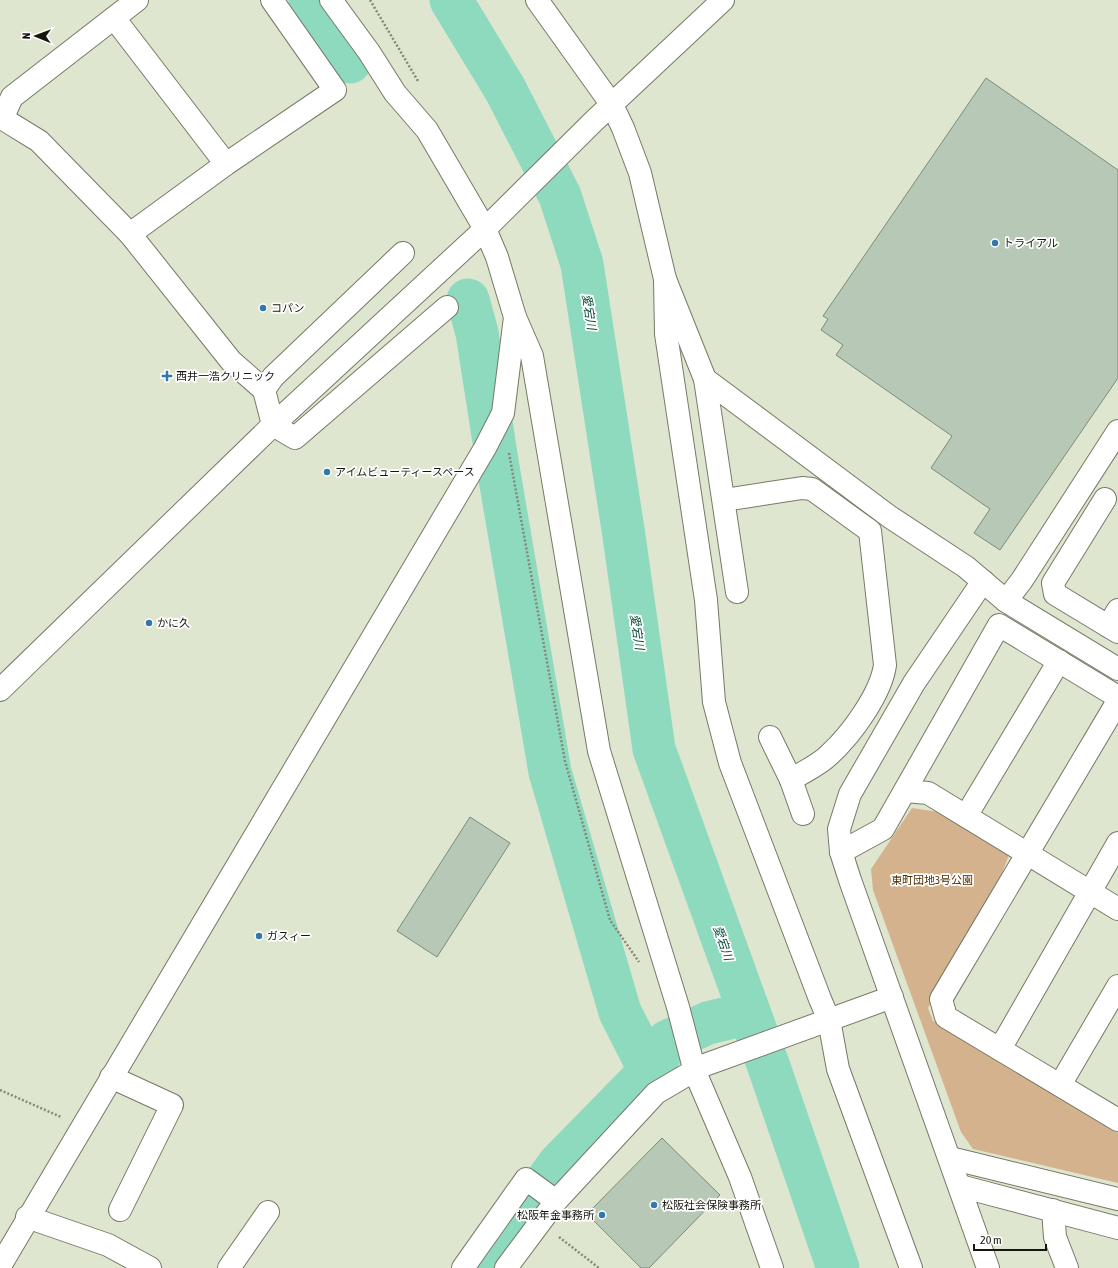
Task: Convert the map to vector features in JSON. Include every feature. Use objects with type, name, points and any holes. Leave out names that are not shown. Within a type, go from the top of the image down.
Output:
[{"type":"street","points":[[137,0],[12,97],[1,118],[39,140],[130,234],[231,361],[264,390],[273,424],[295,438],[447,307]]},
{"type":"street","points":[[130,234],[226,164],[335,90],[272,0]]},
{"type":"street","points":[[331,0],[369,52],[395,93],[427,130],[485,228],[497,257],[515,317],[532,356],[599,751],[696,1063],[740,1177],[772,1268]]},
{"type":"street","points":[[537,0],[612,105],[623,128],[640,174],[665,279],[705,379],[737,592]]},
{"type":"street","points":[[2,685],[273,424],[485,228],[595,120],[723,0]]},
{"type":"street","points":[[114,18],[226,164]]},
{"type":"street","points":[[264,390],[273,377],[403,253]]},
{"type":"street","points":[[665,279],[666,334],[706,600],[714,702],[730,763],[829,1020],[838,1069],[911,1268]]},
{"type":"street","points":[[0,1266],[27,1218],[500,422],[503,413],[515,317]]},
{"type":"street","points":[[705,379],[890,517],[966,567],[1006,601],[1118,669]]},
{"type":"street","points":[[1006,601],[1022,580],[1118,431]]},
{"type":"street","points":[[1082,486],[1113,500],[1053,583],[1055,594],[1115,623]]},
{"type":"street","points":[[724,500],[802,488],[812,489],[870,531],[885,665],[884,678],[855,727],[828,756],[791,780]]},
{"type":"street","points":[[983,581],[914,683],[850,794],[839,829],[841,852],[850,880],[988,1268]]},
{"type":"street","points":[[841,852],[882,829],[999,625],[1118,697]]},
{"type":"street","points":[[966,816],[1060,661]]},
{"type":"street","points":[[1118,701],[941,999],[946,1017],[1118,1120]]},
{"type":"street","points":[[770,737],[791,780],[803,814]]},
{"type":"street","points":[[905,791],[928,793],[1118,909]]},
{"type":"street","points":[[1000,1049],[1118,843]]},
{"type":"street","points":[[1060,1085],[1118,986]]},
{"type":"street","points":[[506,1268],[555,1200],[656,1093],[696,1063],[829,1020],[892,997]]},
{"type":"street","points":[[111,1077],[172,1105],[120,1210]]},
{"type":"street","points":[[950,1158],[1118,1199]]},
{"type":"street","points":[[468,1266],[526,1179],[555,1200]]},
{"type":"street","points":[[960,1186],[1118,1228]]},
{"type":"street","points":[[1053,1210],[1055,1237],[1067,1268]]},
{"type":"street","points":[[229,1268],[268,1212]]},
{"type":"street","points":[[27,1218],[108,1245],[150,1268]]},
{"type":"path","points":[[508,448],[565,761],[610,920],[642,968]]},
{"type":"path","points":[[0,1090],[82,1126]]},
{"type":"path","points":[[539,1222],[599,1268]]},
{"type":"green space","name":"東町団地3号公園","points":[[912,808],[939,812],[1010,853],[1001,875],[928,1008],[933,1021],[1118,1133],[1118,1183],[973,1149],[961,1132],[873,890],[871,869]]},
{"type":"building","name":"トライアル","points":[[986,78],[1118,170],[1118,378],[1000,550],[974,533],[990,509],[931,468],[952,436],[836,355],[843,345],[821,330],[828,319],[823,316]]},
{"type":"building","points":[[470,817],[510,843],[437,957],[397,931]]},
{"type":"building","name":"松阪社会保険事務所","points":[[662,1138],[720,1195],[649,1268],[641,1268],[587,1214]]},
{"type":"waterway","points":[[310,0],[350,62]]},
{"type":"waterway","name":"愛宕川","points":[[451,0],[505,89],[560,196],[582,264],[624,536],[654,749],[769,1067],[838,1268]]},
{"type":"waterway","points":[[468,300],[477,333],[498,467],[550,772],[620,1012],[650,1071]]},
{"type":"waterway","points":[[483,1268],[559,1164],[650,1071],[668,1041],[708,1023],[749,1013]]},
{"type":"place","name":"トライアル","points":[[995,243]]},
{"type":"place","name":"コパン","points":[[263,308]]},
{"type":"place","name":"西井一浩クリニック","points":[[167,376]]},
{"type":"place","name":"アイムビューティースペース","points":[[327,472]]},
{"type":"place","name":"かに久","points":[[149,623]]},
{"type":"place","name":"ガスィー","points":[[259,936]]},
{"type":"place","name":"松阪社会保険事務所","points":[[654,1205]]},
{"type":"place","name":"松阪年金事務所","points":[[602,1215]]}]
